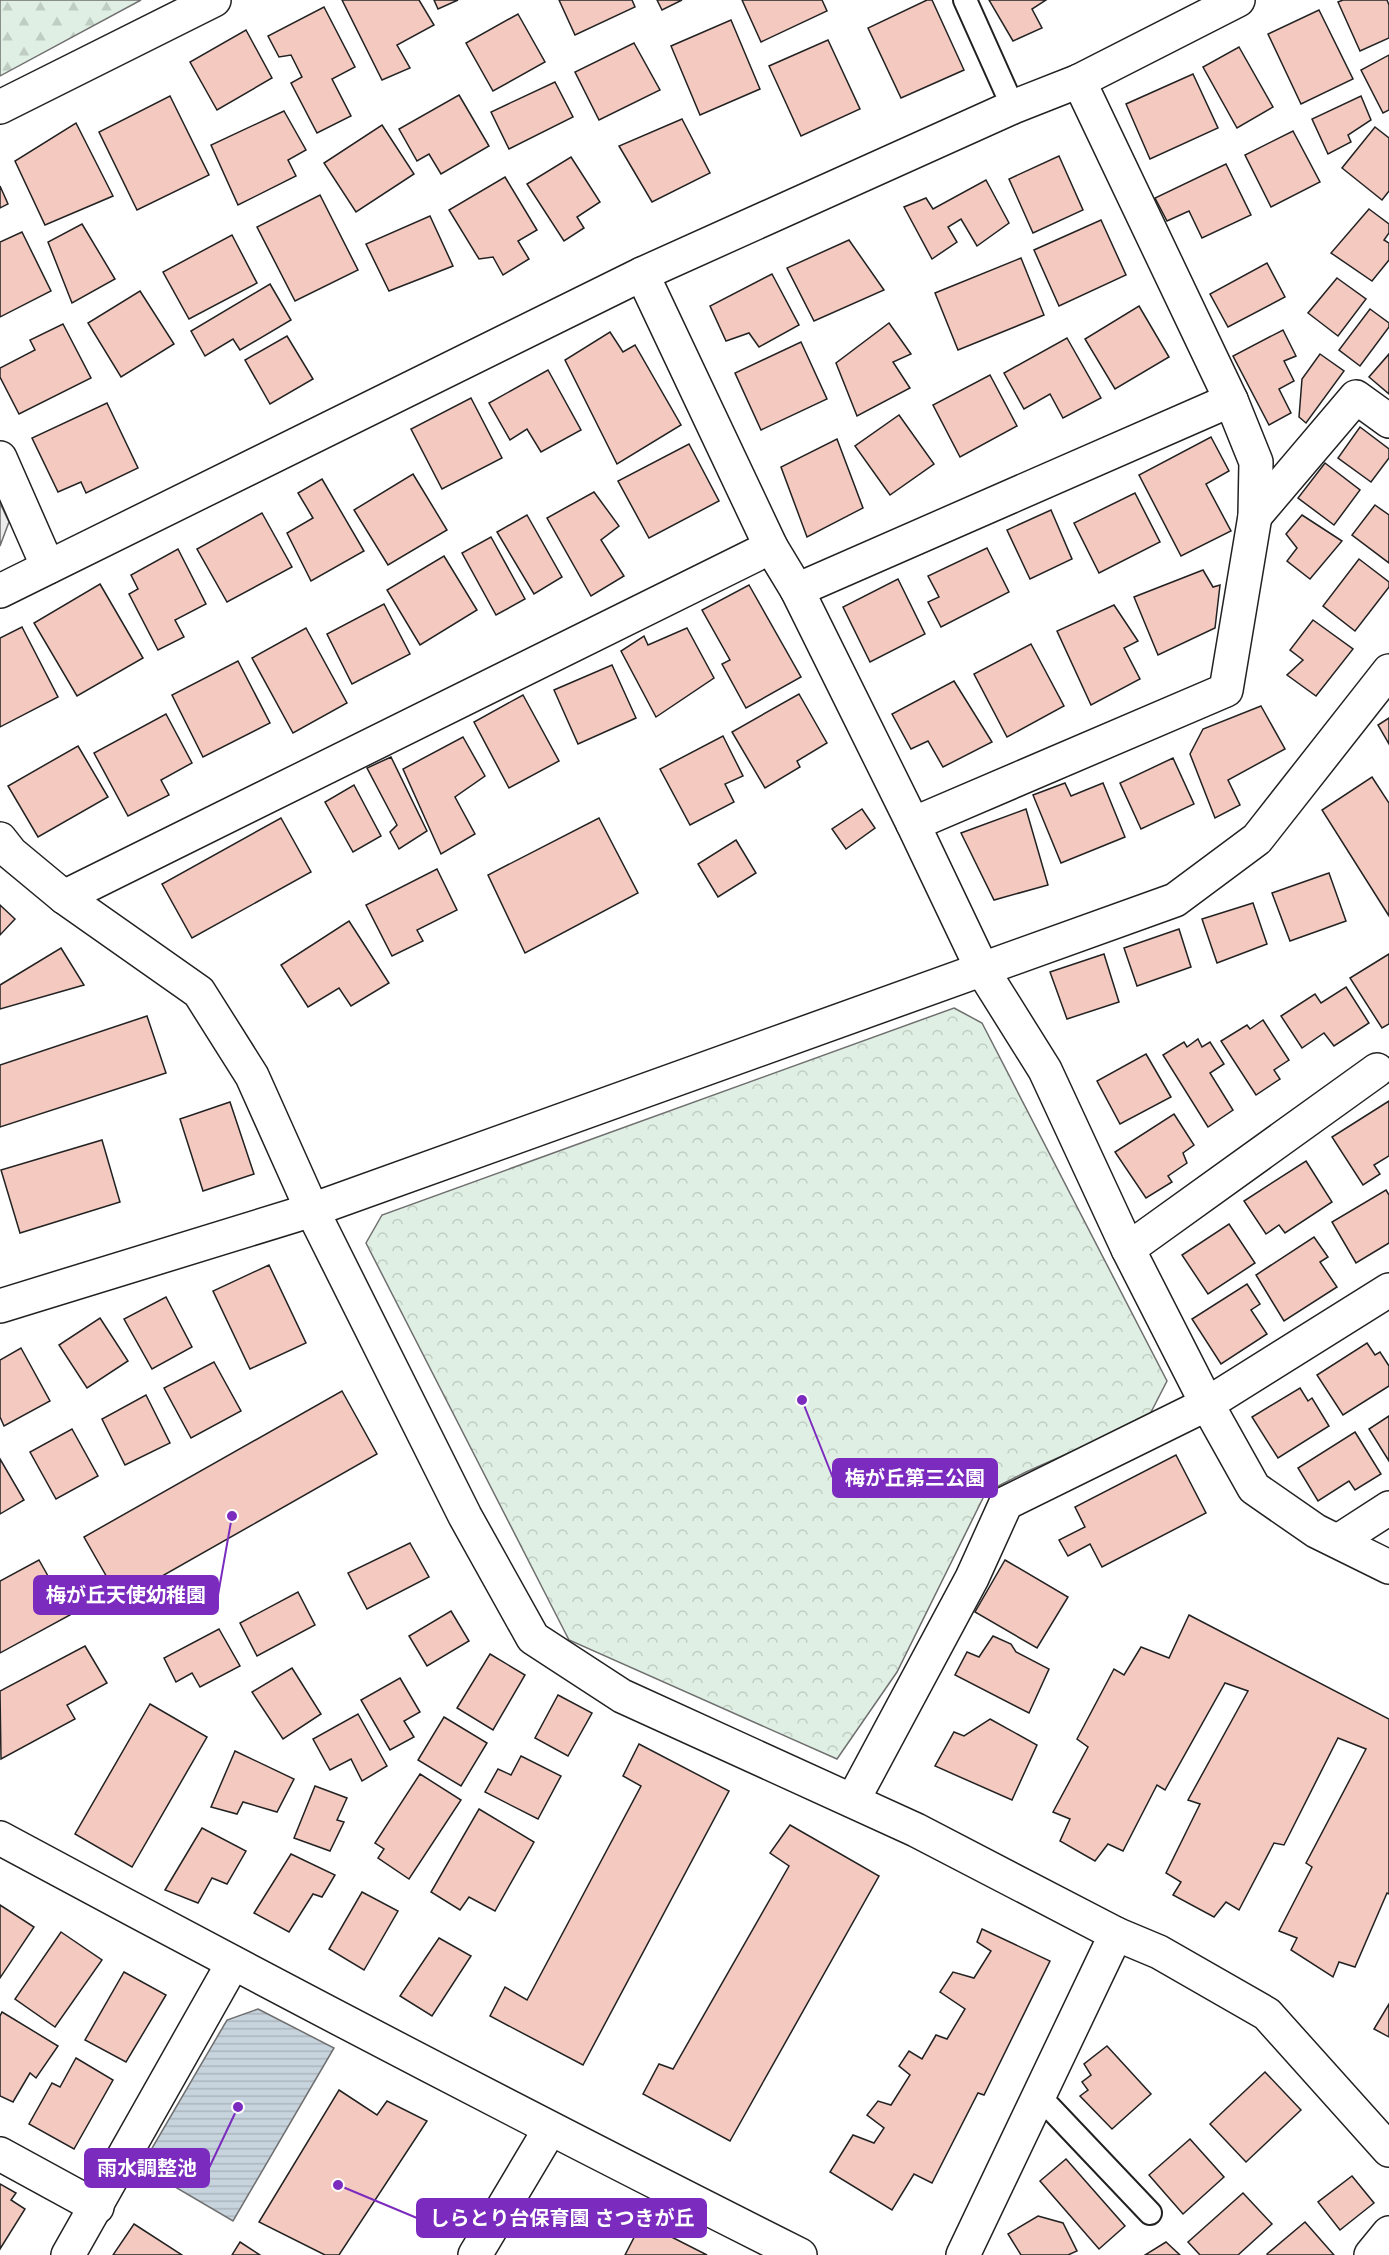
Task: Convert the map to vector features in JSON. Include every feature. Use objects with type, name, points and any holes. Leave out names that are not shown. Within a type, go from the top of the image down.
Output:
[{"type":"street","points":[[0,107],[214,0]]},
{"type":"street","points":[[0,591],[642,274],[1013,107],[1079,81],[1238,0]]},
{"type":"street","points":[[914,824],[1226,690],[1255,516],[1256,462],[1231,400],[1079,81]]},
{"type":"street","points":[[642,274],[771,547],[797,590],[914,824],[983,971],[1045,1070],[1128,1249],[1207,1404],[1254,1488],[1316,1531],[1389,1567]]},
{"type":"street","points":[[1255,516],[1356,397],[1389,421]]},
{"type":"street","points":[[797,590],[1231,400]]},
{"type":"street","points":[[0,458],[48,567]]},
{"type":"street","points":[[64,897],[771,547]]},
{"type":"street","points":[[0,1306],[312,1210],[983,971],[1175,900],[1257,839],[1389,671]]},
{"type":"street","points":[[0,838],[11,853],[64,897],[199,992],[252,1076],[312,1210],[465,1516],[533,1638],[622,1696],[916,1830],[1116,1934],[1159,1952],[1267,2014],[1389,2150]]},
{"type":"street","points":[[1128,1249],[1377,1070]]},
{"type":"street","points":[[854,1800],[972,1578],[1006,1503],[1207,1404],[1389,1290]]},
{"type":"street","points":[[1338,1541],[1389,1508]]},
{"type":"street","points":[[0,1838],[232,1964],[550,2129],[800,2255]]},
{"type":"street","points":[[963,2255],[1116,1934]]},
{"type":"street","points":[[68,2255],[232,1964]]},
{"type":"street","points":[[475,2255],[550,2129]]},
{"type":"street","points":[[0,2154],[97,2207]]},
{"type":"street","points":[[1371,2255],[1389,2233]]},
{"type":"lane","points":[[965,0],[1013,107]]},
{"type":"lane","points":[[1039,2096],[1150,2213]]},
{"type":"green space","points":[[0,0],[141,0],[0,76]]},
{"type":"green space","points":[[954,1008],[982,1023],[1167,1381],[1148,1418],[986,1492],[897,1672],[837,1759],[569,1640],[366,1243],[382,1215]]},
{"type":"shaded area","points":[[0,503],[9,522],[0,546]]},
{"type":"shaded area","points":[[258,2009],[334,2048],[233,2221],[141,2167],[227,2020]]},
{"type":"building","points":[[342,0],[419,0],[434,25],[397,45],[410,68],[382,80]]},
{"type":"building","points":[[434,0],[458,0],[438,9]]},
{"type":"building","points":[[559,0],[632,0],[635,7],[575,35]]},
{"type":"building","points":[[657,0],[682,0],[662,10]]},
{"type":"building","points":[[742,0],[822,0],[827,11],[761,42]]},
{"type":"building","points":[[927,0],[932,0],[964,70],[901,98],[868,28]]},
{"type":"building","points":[[989,0],[1046,0],[1032,9],[1042,28],[1013,41]]},
{"type":"building","points":[[1387,0],[1389,38],[1360,51],[1338,2]]},
{"type":"building","points":[[324,7],[355,67],[332,79],[351,116],[317,133],[291,83],[302,77],[291,55],[279,57],[268,36]]},
{"type":"building","points":[[1319,10],[1353,79],[1301,104],[1268,34]]},
{"type":"building","points":[[518,14],[545,62],[493,91],[466,43]]},
{"type":"building","points":[[731,20],[760,89],[700,115],[671,46]]},
{"type":"building","points":[[246,30],[272,78],[217,110],[190,62]]},
{"type":"building","points":[[828,40],[860,109],[801,136],[769,66]]},
{"type":"building","points":[[634,43],[660,90],[599,120],[575,72]]},
{"type":"building","points":[[1239,47],[1273,107],[1237,128],[1203,67]]},
{"type":"building","points":[[1389,55],[1389,110],[1383,113],[1361,70]]},
{"type":"building","points":[[1193,74],[1218,128],[1150,159],[1126,104]]},
{"type":"building","points":[[555,82],[573,117],[509,149],[491,112]]},
{"type":"building","points":[[459,95],[489,146],[441,174],[429,154],[417,161],[399,129]]},
{"type":"building","points":[[170,96],[209,175],[137,210],[99,132]]},
{"type":"building","points":[[1361,96],[1371,120],[1348,135],[1351,142],[1328,154],[1312,119]]},
{"type":"building","points":[[284,111],[306,150],[288,160],[296,176],[238,205],[211,145]]},
{"type":"building","points":[[682,119],[710,173],[652,202],[619,146]]},
{"type":"building","points":[[76,123],[113,196],[45,225],[15,161]]},
{"type":"building","points":[[382,125],[414,174],[356,212],[324,163]]},
{"type":"building","points":[[1375,127],[1389,138],[1389,191],[1382,200],[1342,168]]},
{"type":"building","points":[[1293,131],[1320,182],[1271,207],[1245,155]]},
{"type":"building","points":[[1059,156],[1083,210],[1033,233],[1009,179]]},
{"type":"building","points":[[571,157],[600,202],[577,217],[584,228],[564,241],[527,184]]},
{"type":"building","points":[[1226,164],[1251,215],[1202,238],[1189,211],[1167,221],[1155,198]]},
{"type":"building","points":[[505,177],[537,230],[518,241],[529,259],[503,275],[493,257],[479,259],[449,210]]},
{"type":"building","points":[[986,180],[1009,223],[977,246],[961,219],[948,227],[957,242],[932,259],[904,207],[926,198],[933,209]]},
{"type":"building","points":[[0,186],[8,204],[0,208]]},
{"type":"building","points":[[320,195],[358,270],[295,301],[257,227]]},
{"type":"building","points":[[1369,209],[1389,224],[1389,233],[1384,240],[1389,243],[1389,260],[1372,281],[1331,253]]},
{"type":"building","points":[[430,216],[453,266],[389,291],[366,244]]},
{"type":"building","points":[[1101,220],[1126,275],[1059,306],[1034,250]]},
{"type":"building","points":[[82,224],[115,279],[72,303],[48,242]]},
{"type":"building","points":[[22,232],[51,291],[0,317],[0,242]]},
{"type":"building","points":[[232,235],[257,283],[189,319],[163,272]]},
{"type":"building","points":[[849,240],[884,290],[814,321],[787,268]]},
{"type":"building","points":[[1021,258],[1044,315],[958,350],[935,293]]},
{"type":"building","points":[[1267,263],[1285,297],[1228,327],[1210,294]]},
{"type":"building","points":[[772,274],[799,325],[759,347],[749,333],[726,341],[710,306]]},
{"type":"building","points":[[1337,278],[1366,299],[1338,336],[1308,313]]},
{"type":"building","points":[[270,284],[291,320],[240,350],[233,339],[205,356],[191,331]]},
{"type":"building","points":[[140,291],[174,344],[121,377],[88,323]]},
{"type":"building","points":[[1139,306],[1169,357],[1115,389],[1085,339]]},
{"type":"building","points":[[1370,309],[1389,323],[1389,327],[1360,366],[1339,350]]},
{"type":"building","points":[[889,323],[911,354],[893,362],[910,388],[857,416],[836,363]]},
{"type":"building","points":[[63,324],[91,378],[19,414],[0,377],[0,368],[35,350],[30,340]]},
{"type":"building","points":[[1283,330],[1296,356],[1284,361],[1294,381],[1279,389],[1291,413],[1269,425],[1233,356]]},
{"type":"building","points":[[610,332],[623,352],[635,345],[681,425],[617,464],[565,360]]},
{"type":"building","points":[[287,336],[313,379],[270,404],[245,360]]},
{"type":"building","points":[[1067,338],[1101,398],[1063,418],[1050,394],[1024,409],[1004,373]]},
{"type":"building","points":[[801,342],[827,399],[761,430],[735,373]]},
{"type":"building","points":[[1320,354],[1344,371],[1306,423],[1299,417],[1302,379]]},
{"type":"building","points":[[1389,354],[1389,394],[1369,377]]},
{"type":"building","points":[[548,370],[581,430],[541,452],[527,429],[510,440],[489,403]]},
{"type":"building","points":[[990,375],[1017,426],[960,457],[933,405]]},
{"type":"building","points":[[471,398],[502,458],[442,489],[411,429]]},
{"type":"building","points":[[107,403],[138,468],[86,493],[81,482],[58,492],[32,438]]},
{"type":"building","points":[[899,415],[934,464],[890,495],[855,446]]},
{"type":"building","points":[[1360,427],[1389,449],[1389,458],[1371,482],[1338,458]]},
{"type":"building","points":[[1211,437],[1229,471],[1206,484],[1231,531],[1181,556],[1139,475]]},
{"type":"building","points":[[837,439],[863,508],[807,537],[781,467]]},
{"type":"building","points":[[689,444],[719,501],[649,538],[618,481]]},
{"type":"building","points":[[1325,463],[1360,490],[1334,525],[1298,498]]},
{"type":"building","points":[[413,474],[447,530],[388,565],[354,510]]},
{"type":"building","points":[[322,479],[364,551],[311,581],[287,533],[313,518],[298,493]]},
{"type":"building","points":[[594,492],[619,526],[601,540],[624,576],[591,596],[547,518]]},
{"type":"building","points":[[1135,493],[1160,542],[1099,573],[1074,523]]},
{"type":"building","points":[[1375,505],[1389,515],[1389,563],[1352,535]]},
{"type":"building","points":[[1051,510],[1072,559],[1030,579],[1007,530]]},
{"type":"building","points":[[262,513],[292,567],[227,602],[197,549]]},
{"type":"building","points":[[527,515],[562,577],[534,594],[497,532]]},
{"type":"building","points":[[1302,515],[1342,541],[1310,579],[1287,561],[1297,548],[1286,534]]},
{"type":"building","points":[[491,537],[525,599],[496,615],[462,553]]},
{"type":"building","points":[[987,548],[1009,592],[941,627],[928,602],[939,597],[928,576]]},
{"type":"building","points":[[178,549],[206,604],[175,620],[184,637],[158,650],[129,594],[138,589],[131,575]]},
{"type":"building","points":[[444,556],[477,610],[420,645],[387,590]]},
{"type":"building","points":[[1359,559],[1389,582],[1389,587],[1355,631],[1323,606]]},
{"type":"building","points":[[1203,570],[1213,587],[1220,585],[1215,628],[1158,655],[1134,597]]},
{"type":"building","points":[[898,579],[925,634],[870,662],[843,607]]},
{"type":"building","points":[[100,584],[143,658],[77,696],[34,623]]},
{"type":"building","points":[[749,585],[801,677],[746,708],[722,664],[730,660],[702,610]]},
{"type":"building","points":[[384,604],[410,654],[352,684],[327,634]]},
{"type":"building","points":[[1114,605],[1138,641],[1124,648],[1140,679],[1091,705],[1057,631]]},
{"type":"building","points":[[1313,620],[1353,649],[1316,696],[1287,675],[1303,660],[1290,650]]},
{"type":"building","points":[[22,627],[58,697],[0,727],[0,638]]},
{"type":"building","points":[[306,628],[347,703],[293,733],[252,658]]},
{"type":"building","points":[[687,628],[714,678],[656,717],[621,651],[644,636],[648,645]]},
{"type":"building","points":[[1031,644],[1064,706],[1007,737],[974,674]]},
{"type":"building","points":[[238,661],[270,723],[203,757],[172,695]]},
{"type":"building","points":[[612,665],[636,718],[578,744],[554,690]]},
{"type":"building","points":[[954,681],[992,742],[943,767],[928,741],[911,749],[892,714]]},
{"type":"building","points":[[799,694],[827,743],[797,761],[800,767],[765,788],[732,732]]},
{"type":"building","points":[[523,695],[559,761],[509,788],[474,722]]},
{"type":"building","points":[[1261,706],[1285,749],[1228,780],[1240,805],[1215,818],[1190,754],[1203,729]]},
{"type":"building","points":[[166,714],[192,763],[161,780],[169,795],[128,816],[94,753]]},
{"type":"building","points":[[1389,718],[1389,744],[1378,725]]},
{"type":"building","points":[[723,736],[743,776],[725,784],[734,802],[690,825],[660,769]]},
{"type":"building","points":[[463,737],[485,776],[455,797],[475,834],[441,854],[403,769]]},
{"type":"building","points":[[78,746],[108,797],[38,837],[8,786]]},
{"type":"building","points":[[391,757],[427,831],[399,849],[390,832],[397,825],[367,768]]},
{"type":"building","points":[[1173,758],[1194,804],[1141,829],[1120,783]]},
{"type":"building","points":[[1372,777],[1389,803],[1389,916],[1322,810]]},
{"type":"building","points":[[1065,783],[1071,796],[1103,783],[1125,837],[1061,863],[1033,795]]},
{"type":"building","points":[[354,785],[381,836],[353,852],[325,802]]},
{"type":"building","points":[[862,809],[875,828],[846,849],[832,829]]},
{"type":"building","points":[[1026,809],[1048,885],[994,900],[961,833]]},
{"type":"building","points":[[281,818],[311,872],[192,938],[162,884]]},
{"type":"building","points":[[599,818],[638,893],[525,953],[488,875]]},
{"type":"building","points":[[736,840],[756,873],[718,897],[698,864]]},
{"type":"building","points":[[437,869],[457,910],[417,930],[423,941],[392,956],[366,905]]},
{"type":"building","points":[[1329,873],[1346,921],[1290,941],[1272,893]]},
{"type":"building","points":[[1253,903],[1267,944],[1217,963],[1202,919]]},
{"type":"building","points":[[0,905],[15,919],[0,935]]},
{"type":"building","points":[[349,921],[389,983],[351,1006],[339,988],[308,1007],[281,965]]},
{"type":"building","points":[[1179,929],[1191,967],[1137,986],[1124,948]]},
{"type":"building","points":[[61,948],[84,985],[0,1009],[0,985]]},
{"type":"building","points":[[1104,954],[1119,1002],[1067,1019],[1050,972]]},
{"type":"building","points":[[1389,954],[1389,1024],[1382,1028],[1350,978]]},
{"type":"building","points":[[1346,987],[1369,1023],[1334,1046],[1324,1033],[1302,1048],[1281,1016],[1315,994],[1321,1003]]},
{"type":"building","points":[[147,1016],[166,1073],[0,1127],[0,1065]]},
{"type":"building","points":[[1263,1020],[1289,1060],[1274,1070],[1280,1079],[1256,1095],[1221,1041],[1247,1025],[1250,1029]]},
{"type":"building","points":[[1198,1039],[1202,1047],[1210,1042],[1224,1064],[1210,1073],[1233,1110],[1208,1127],[1163,1055],[1184,1042],[1187,1047]]},
{"type":"building","points":[[1146,1054],[1171,1097],[1120,1124],[1097,1081]]},
{"type":"building","points":[[1389,1101],[1389,1156],[1374,1165],[1380,1174],[1363,1185],[1332,1137]]},
{"type":"building","points":[[230,1102],[254,1174],[203,1191],[180,1119]]},
{"type":"building","points":[[1174,1114],[1194,1145],[1183,1153],[1187,1163],[1168,1176],[1172,1182],[1146,1198],[1115,1152]]},
{"type":"building","points":[[102,1140],[120,1202],[20,1233],[1,1170]]},
{"type":"building","points":[[1306,1161],[1332,1202],[1285,1233],[1279,1225],[1266,1234],[1244,1201]]},
{"type":"building","points":[[1386,1190],[1389,1195],[1389,1243],[1356,1263],[1332,1222]]},
{"type":"building","points":[[1229,1224],[1255,1263],[1208,1294],[1182,1255]]},
{"type":"building","points":[[1314,1237],[1328,1257],[1320,1262],[1337,1287],[1284,1321],[1256,1275]]},
{"type":"building","points":[[269,1265],[306,1343],[250,1369],[213,1291]]},
{"type":"building","points":[[1247,1284],[1260,1304],[1251,1310],[1267,1334],[1221,1364],[1192,1319]]},
{"type":"building","points":[[166,1297],[192,1347],[152,1369],[124,1319]]},
{"type":"building","points":[[100,1318],[128,1361],[87,1388],[59,1345]]},
{"type":"building","points":[[1367,1343],[1375,1355],[1380,1352],[1389,1366],[1389,1386],[1343,1415],[1317,1375]]},
{"type":"building","points":[[21,1348],[50,1401],[4,1426],[0,1417],[0,1360]]},
{"type":"building","points":[[214,1362],[241,1411],[191,1438],[164,1388]]},
{"type":"building","points":[[1300,1388],[1308,1401],[1312,1398],[1329,1426],[1278,1458],[1252,1417]]},
{"type":"building","points":[[342,1391],[377,1454],[120,1600],[84,1537]]},
{"type":"building","points":[[146,1395],[170,1443],[125,1465],[102,1419]]},
{"type":"building","points":[[1389,1416],[1389,1461],[1369,1429]]},
{"type":"building","points":[[72,1429],[98,1476],[56,1499],[30,1452]]},
{"type":"building","points":[[1355,1432],[1381,1474],[1355,1490],[1349,1481],[1318,1501],[1298,1468]]},
{"type":"building","points":[[1176,1455],[1206,1513],[1102,1567],[1090,1544],[1068,1556],[1059,1540],[1085,1527],[1075,1507]]},
{"type":"building","points":[[0,1459],[24,1500],[0,1514]]},
{"type":"building","points":[[410,1543],[429,1577],[367,1609],[348,1573]]},
{"type":"building","points":[[39,1560],[70,1615],[0,1653],[0,1581]]},
{"type":"building","points":[[1005,1560],[1068,1597],[1037,1648],[975,1612]]},
{"type":"building","points":[[298,1592],[315,1625],[257,1656],[240,1623]]},
{"type":"building","points":[[451,1611],[469,1641],[427,1666],[409,1636]]},
{"type":"building","points":[[1189,1615],[1389,1719],[1389,1894],[1387,1893],[1355,1967],[1339,1962],[1333,1977],[1291,1950],[1297,1938],[1279,1931],[1312,1867],[1306,1863],[1366,1749],[1338,1738],[1284,1845],[1274,1843],[1239,1910],[1226,1902],[1214,1917],[1173,1895],[1181,1882],[1166,1873],[1200,1804],[1188,1800],[1248,1691],[1225,1683],[1165,1790],[1157,1785],[1123,1851],[1108,1844],[1095,1861],[1060,1841],[1070,1819],[1053,1812],[1088,1747],[1077,1739],[1114,1669],[1124,1675],[1141,1647],[1169,1658]]},
{"type":"building","points":[[219,1629],[240,1666],[200,1687],[192,1673],[176,1682],[164,1658]]},
{"type":"building","points":[[993,1636],[1011,1644],[1016,1652],[1049,1669],[1029,1713],[955,1675],[967,1652],[979,1657]]},
{"type":"building","points":[[85,1646],[107,1683],[67,1705],[75,1719],[1,1759],[0,1691]]},
{"type":"building","points":[[490,1654],[525,1675],[493,1730],[457,1708]]},
{"type":"building","points":[[292,1668],[321,1714],[283,1739],[252,1692]]},
{"type":"building","points":[[400,1678],[420,1712],[404,1721],[414,1737],[390,1750],[361,1700]]},
{"type":"building","points":[[558,1695],[592,1713],[568,1756],[535,1738]]},
{"type":"building","points":[[150,1704],[207,1737],[132,1867],[75,1834]]},
{"type":"building","points":[[358,1714],[387,1766],[362,1781],[351,1759],[330,1770],[313,1739]]},
{"type":"building","points":[[444,1717],[487,1743],[461,1786],[418,1760]]},
{"type":"building","points":[[990,1719],[1037,1745],[1012,1800],[935,1766],[954,1732],[964,1736]]},
{"type":"building","points":[[639,1744],[729,1791],[583,2065],[490,2016],[505,1987],[527,2000],[641,1786],[623,1776]]},
{"type":"building","points":[[235,1751],[294,1779],[277,1812],[243,1802],[237,1814],[211,1807]]},
{"type":"building","points":[[521,1756],[561,1776],[538,1819],[485,1792],[498,1769],[511,1775]]},
{"type":"building","points":[[420,1774],[461,1800],[409,1879],[378,1858],[384,1849],[375,1843]]},
{"type":"building","points":[[315,1786],[347,1798],[337,1820],[344,1822],[330,1851],[294,1838]]},
{"type":"building","points":[[479,1809],[534,1842],[495,1911],[469,1897],[460,1910],[431,1892]]},
{"type":"building","points":[[790,1825],[879,1876],[730,2141],[643,2094],[659,2064],[673,2069],[789,1866],[770,1853]]},
{"type":"building","points":[[202,1828],[246,1851],[227,1884],[212,1878],[198,1903],[165,1890]]},
{"type":"building","points":[[291,1854],[335,1875],[322,1897],[313,1894],[289,1932],[254,1913]]},
{"type":"building","points":[[362,1892],[398,1911],[364,1970],[329,1949]]},
{"type":"building","points":[[0,1905],[34,1927],[0,1978]]},
{"type":"building","points":[[982,1929],[1050,1961],[984,2095],[978,2093],[932,2183],[914,2174],[892,2210],[830,2172],[853,2135],[874,2143],[884,2128],[867,2115],[878,2101],[891,2105],[910,2075],[899,2066],[909,2051],[922,2059],[936,2035],[947,2039],[965,2009],[940,1992],[953,1972],[974,1978],[991,1951],[977,1942]]},
{"type":"building","points":[[61,1932],[102,1960],[55,2027],[15,1999]]},
{"type":"building","points":[[439,1938],[471,1956],[432,2016],[400,1996]]},
{"type":"building","points":[[124,1972],[166,1995],[126,2062],[85,2040]]},
{"type":"building","points":[[1389,2004],[1389,2037],[1374,2029]]},
{"type":"building","points":[[2,2012],[58,2046],[36,2078],[30,2073],[13,2102],[0,2096],[0,2016]]},
{"type":"building","points":[[1107,2046],[1151,2094],[1112,2129],[1080,2096],[1088,2090],[1082,2082],[1091,2075],[1084,2064]]},
{"type":"building","points":[[76,2058],[113,2080],[74,2149],[29,2124],[52,2083],[60,2087]]},
{"type":"building","points":[[1265,2072],[1301,2110],[1246,2162],[1210,2124]]},
{"type":"building","points":[[339,2090],[377,2115],[387,2101],[427,2121],[339,2255],[325,2255],[259,2222]]},
{"type":"building","points":[[1190,2139],[1224,2177],[1183,2214],[1149,2175]]},
{"type":"building","points":[[1066,2159],[1125,2226],[1099,2249],[1040,2181]]},
{"type":"building","points":[[1352,2176],[1374,2203],[1340,2230],[1318,2202]]},
{"type":"building","points":[[0,2184],[16,2193],[11,2200],[25,2209],[0,2249]]},
{"type":"building","points":[[1243,2193],[1272,2224],[1238,2255],[1200,2255],[1188,2242]]},
{"type":"building","points":[[1038,2216],[1063,2223],[1077,2251],[1068,2255],[1021,2255],[1008,2234]]},
{"type":"building","points":[[642,2222],[707,2255],[625,2255]]},
{"type":"building","points":[[1305,2222],[1334,2255],[1267,2254]]},
{"type":"building","points":[[134,2224],[182,2255],[113,2255]]},
{"type":"building","points":[[240,2242],[260,2255],[232,2255]]},
{"type":"building","points":[[1166,2242],[1180,2255],[1145,2255]]},
{"type":"place","name":"梅が丘第三公園","points":[[802,1400]]},
{"type":"place","name":"梅が丘天使幼稚園","points":[[232,1516]]},
{"type":"place","name":"雨水調整池","points":[[238,2107]]},
{"type":"place","name":"しらとり台保育園 さつきが丘","points":[[338,2185]]}]
